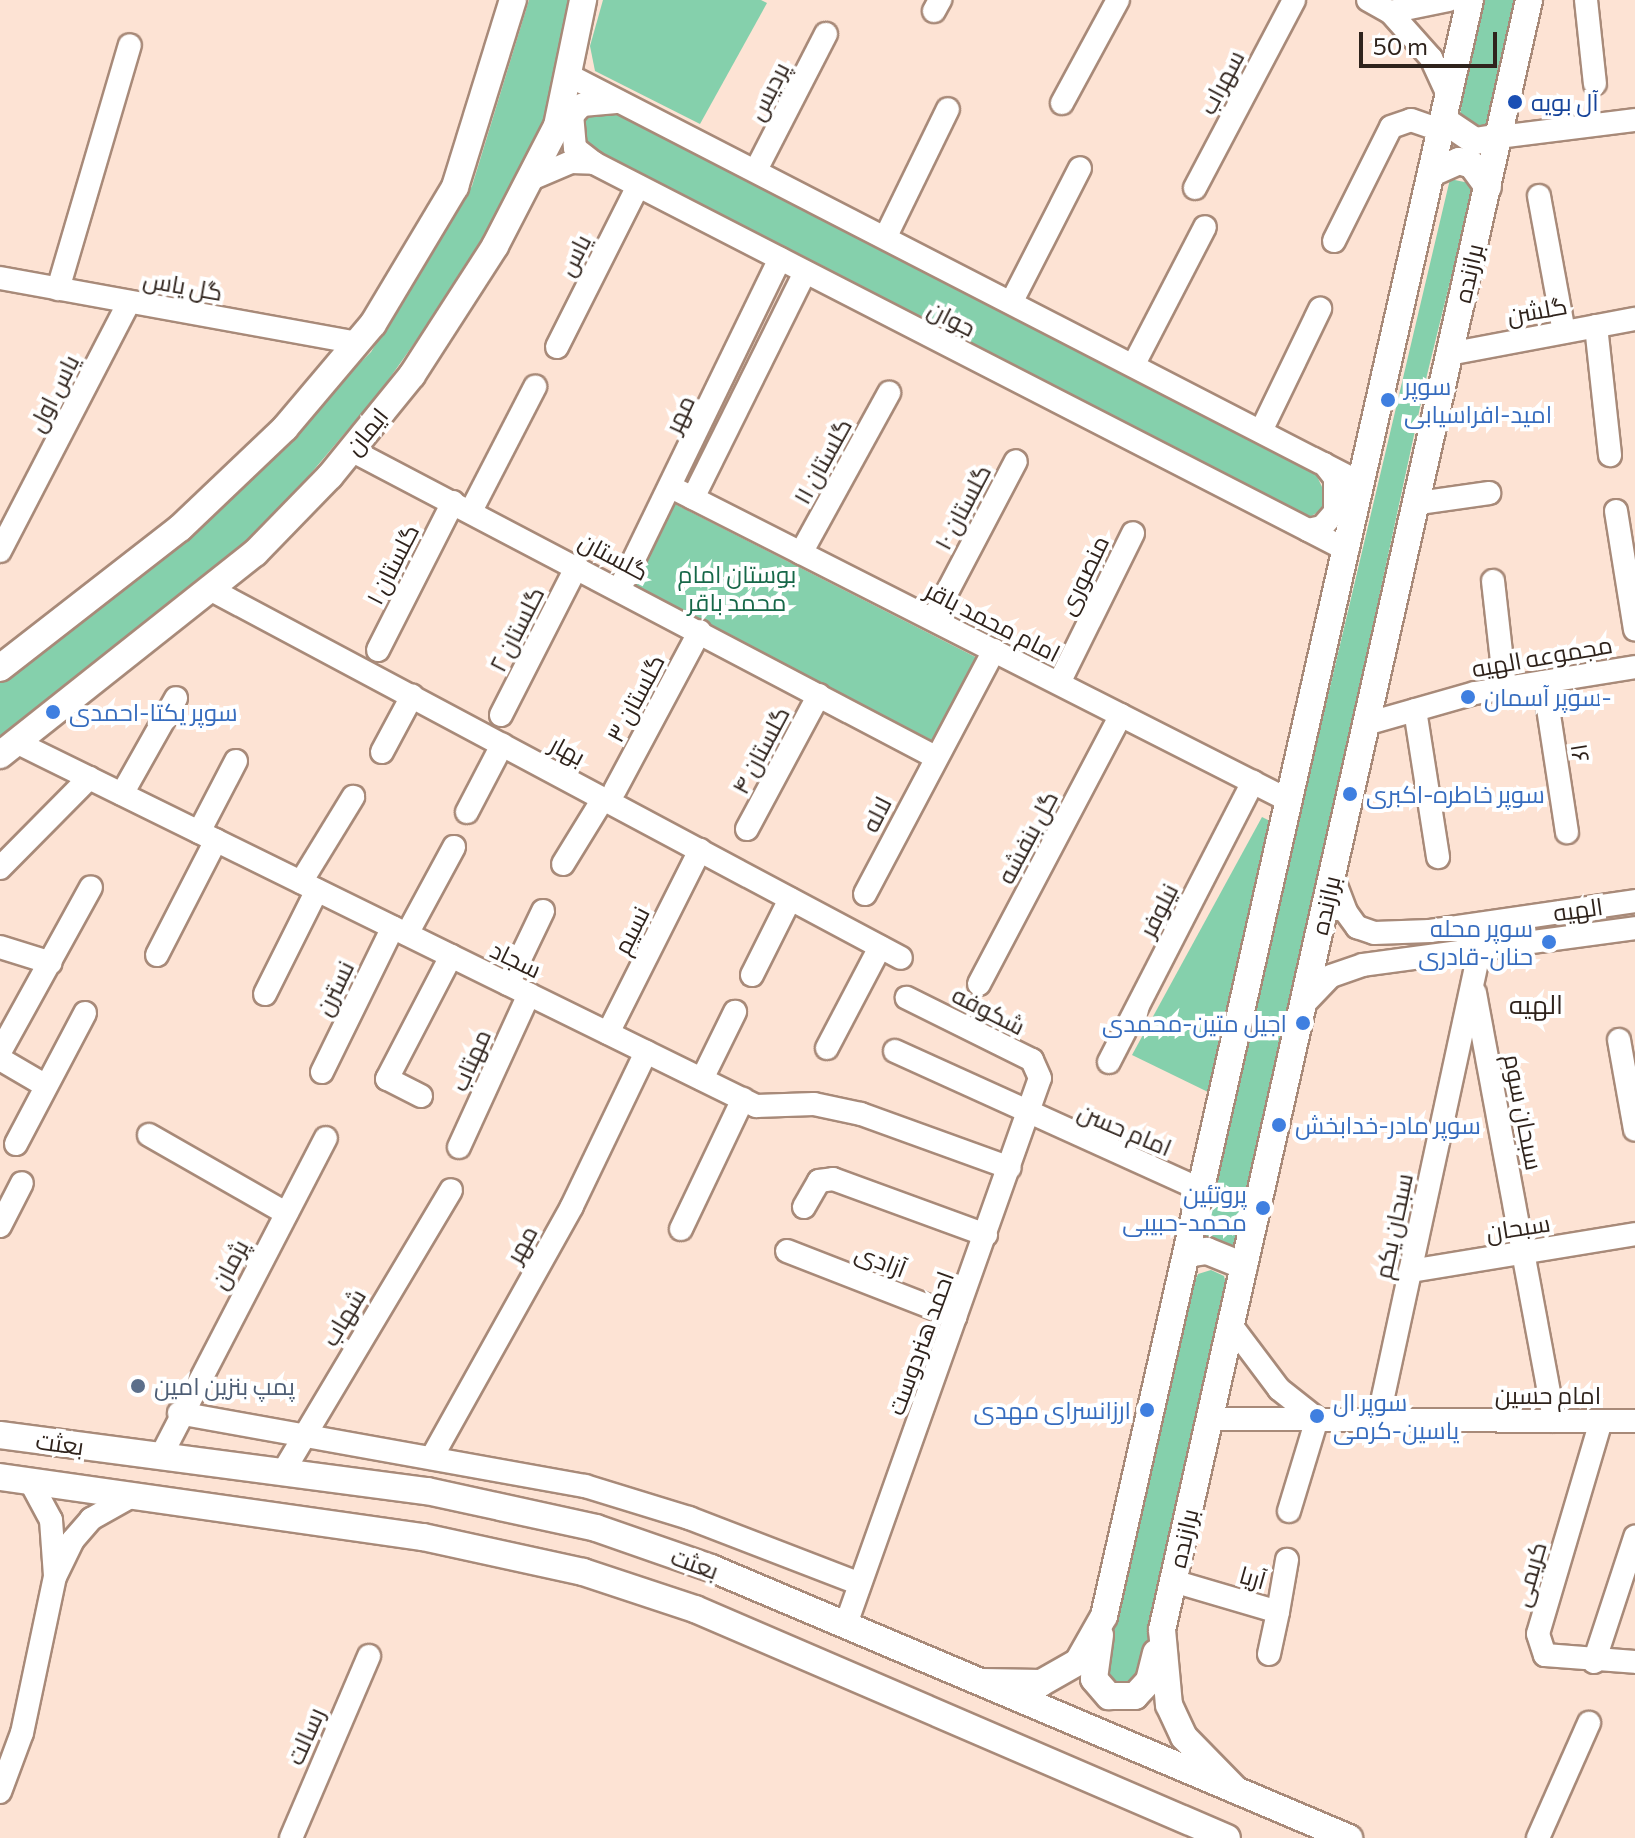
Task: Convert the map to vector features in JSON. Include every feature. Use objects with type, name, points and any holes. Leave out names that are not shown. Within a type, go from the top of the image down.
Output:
[{"type":"main road","points":[[0,668],[180,528],[285,428],[358,343],[455,187],[513,0]]},
{"type":"main road","name":"ایمان","points":[[8,748],[255,553],[351,450],[412,375],[495,246],[557,126],[583,0]]},
{"type":"main road","points":[[1162,1630],[1149,1681],[1135,1696],[1121,1699],[1099,1690],[1094,1679],[1104,1616],[1434,172],[1470,0]]},
{"type":"main road","name":"برازنده","points":[[1236,1790],[1184,1737],[1169,1705],[1162,1630],[1366,724],[1419,503],[1449,354],[1529,0]]},
{"type":"main road","points":[[1446,116],[1475,141],[1499,137]]},
{"type":"main road","points":[[1434,172],[1459,161],[1483,174],[1488,187]]},
{"type":"main road","points":[[1187,1254],[1207,1251],[1244,1266]]},
{"type":"main road","name":"بعثت","points":[[0,1435],[427,1491],[596,1528],[711,1568],[1349,1838]]},
{"type":"main road","name":"بعثت","points":[[0,1477],[423,1537],[583,1572],[695,1609],[1222,1837]]},
{"type":"main road","points":[[695,1609],[711,1568]]},
{"type":"main road","points":[[982,1682],[1041,1683],[1078,1662],[1104,1616]]},
{"type":"street","points":[[1062,103],[1118,0]]},
{"type":"street","name":"سهراب","points":[[1195,188],[1294,0]]},
{"type":"street","points":[[1334,241],[1391,127],[1411,120],[1446,116],[1431,58],[1390,12],[1368,0]]},
{"type":"street","points":[[1390,12],[1449,0]]},
{"type":"street","points":[[1586,0],[1595,84]]},
{"type":"street","name":"پردیس","points":[[756,170],[826,34]]},
{"type":"street","points":[[58,289],[130,45]]},
{"type":"street","name":"جوان","points":[[568,75],[886,236],[1362,484]]},
{"type":"street","points":[[594,163],[575,148],[572,116],[582,105],[621,102]]},
{"type":"street","points":[[886,236],[948,109]]},
{"type":"street","points":[[1499,137],[1635,120]]},
{"type":"street","points":[[529,180],[571,162],[594,163]]},
{"type":"street","name":"جوان","points":[[594,163],[1347,550]]},
{"type":"street","points":[[1012,301],[1080,168]]},
{"type":"street","name":"یاس","points":[[557,347],[638,186]]},
{"type":"street","points":[[1539,196],[1564,332]]},
{"type":"street","points":[[1134,364],[1205,227]]},
{"type":"street","name":"مهر","points":[[683,493],[780,259]]},
{"type":"street","name":"مهر","points":[[620,588],[683,493],[805,272]]},
{"type":"street","name":"گل یاس","points":[[0,278],[358,343]]},
{"type":"street","name":"یاس اول","points":[[0,551],[129,302]]},
{"type":"street","points":[[1261,431],[1320,309]]},
{"type":"street","name":"گلشن","points":[[1449,354],[1635,319]]},
{"type":"street","points":[[1596,326],[1610,455]]},
{"type":"street","name":"گلستان ۱","points":[[378,650],[535,387]]},
{"type":"street","name":"گلستان ۱۱","points":[[801,553],[889,393]]},
{"type":"street","name":"گلستان","points":[[351,450],[620,588],[935,757]]},
{"type":"street","name":"گلستان ۱۰","points":[[933,619],[1016,461]]},
{"type":"street","points":[[1308,530],[1322,527],[1335,512],[1335,478],[1324,464]]},
{"type":"street","name":"امام محمد باقر","points":[[683,493],[1290,801]]},
{"type":"street","points":[[1419,503],[1489,493]]},
{"type":"street","points":[[1616,511],[1635,629]]},
{"type":"street","name":"منصوری","points":[[1059,683],[1133,533]]},
{"type":"street","name":"گلستان ۲","points":[[501,715],[577,566]]},
{"type":"street","points":[[1493,581],[1505,688]]},
{"type":"street","name":"بهار","points":[[210,589],[502,745],[609,794],[700,850],[901,958]]},
{"type":"street","name":"گلستان ۳","points":[[563,864],[609,794],[700,631]]},
{"type":"street","name":"لاله","points":[[865,894],[994,650]]},
{"type":"street","name":"مجموعه الهیه","points":[[1366,724],[1505,688],[1635,667]]},
{"type":"street","name":"۱۶","points":[[1544,682],[1567,832]]},
{"type":"street","name":"گلستان ۴","points":[[747,829],[819,695]]},
{"type":"street","points":[[382,752],[412,696]]},
{"type":"street","points":[[122,794],[176,698]]},
{"type":"street","points":[[1415,710],[1438,857]]},
{"type":"street","name":"گل بنفشه","points":[[979,984],[1121,715]]},
{"type":"street","points":[[467,812],[502,745]]},
{"type":"street","name":"سجاد","points":[[8,748],[89,778],[756,1106],[814,1104],[861,1114],[1010,1168]]},
{"type":"street","points":[[157,955],[236,761]]},
{"type":"street","points":[[0,868],[89,778]]},
{"type":"street","name":"نیلوفر","points":[[1109,1062],[1253,782]]},
{"type":"street","points":[[265,994],[309,886],[353,797]]},
{"type":"street","name":"نسترن","points":[[322,1072],[400,931],[454,847]]},
{"type":"street","name":"نسیم","points":[[608,1033],[700,850]]},
{"type":"street","points":[[1332,875],[1352,920],[1374,933],[1360,947],[1362,959],[1373,963]]},
{"type":"street","points":[[3,1039],[51,963],[91,887]]},
{"type":"street","points":[[752,975],[790,899]]},
{"type":"street","name":"الهیه","points":[[1374,933],[1430,931],[1635,901]]},
{"type":"street","points":[[508,984],[543,911]]},
{"type":"street","name":"الهیه","points":[[1303,1005],[1331,976],[1373,963],[1635,928]]},
{"type":"street","points":[[0,947],[51,963]]},
{"type":"street","points":[[827,1048],[880,947]]},
{"type":"street","name":"سبحان یکم","points":[[1378,1420],[1480,949]]},
{"type":"street","points":[[421,1096],[387,1079],[451,956]]},
{"type":"street","name":"سبحان سوم","points":[[1473,981],[1554,1421]]},
{"type":"street","name":"مهتاب","points":[[459,1147],[529,994]]},
{"type":"street","name":"شکوفه","points":[[907,998],[1032,1060],[1040,1078]]},
{"type":"street","points":[[702,1079],[735,1012]]},
{"type":"street","points":[[16,1144],[85,1013]]},
{"type":"street","points":[[1619,1040],[1635,1130]]},
{"type":"street","name":"امام حسن","points":[[895,1051],[1028,1115],[1201,1190]]},
{"type":"street","name":"مهر","points":[[432,1457],[572,1206],[646,1052]]},
{"type":"street","points":[[0,1059],[46,1086]]},
{"type":"street","name":"احمد هنردوست","points":[[846,1624],[1040,1078]]},
{"type":"street","points":[[681,1229],[743,1099]]},
{"type":"street","points":[[149,1135],[286,1213]]},
{"type":"street","name":"پژمان","points":[[161,1456],[179,1413],[326,1138]]},
{"type":"street","points":[[804,1207],[819,1181],[833,1179],[986,1235]]},
{"type":"street","points":[[0,1226],[22,1183]]},
{"type":"street","name":"شهاب","points":[[283,1472],[301,1437],[451,1190]]},
{"type":"street","name":"سبحان","points":[[1410,1271],[1635,1234]]},
{"type":"street","name":"آزادی","points":[[787,1251],[956,1317]]},
{"type":"street","points":[[1231,1325],[1279,1389],[1317,1419],[1289,1511]]},
{"type":"street","points":[[179,1413],[585,1486],[689,1518],[860,1584]]},
{"type":"street","name":"امام حسین","points":[[1210,1419],[1635,1421]]},
{"type":"street","name":"کریمی","points":[[1601,1421],[1538,1634],[1545,1655],[1594,1662],[1635,1662]]},
{"type":"street","points":[[30,1481],[51,1520],[55,1577]]},
{"type":"street","points":[[0,1792],[22,1733],[55,1577],[73,1540],[91,1519],[132,1496]]},
{"type":"street","points":[[1594,1662],[1635,1537]]},
{"type":"street","points":[[1278,1612],[1287,1560]]},
{"type":"street","name":"آریا","points":[[1173,1581],[1278,1612],[1269,1654]]},
{"type":"street","name":"رسالت","points":[[291,1838],[369,1656]]},
{"type":"street","points":[[1538,1838],[1589,1723]]},
{"type":"green space","points":[[529,0],[572,0],[546,119],[480,250],[382,389],[253,542],[0,745],[0,679],[187,534],[371,352],[472,186]]},
{"type":"green space","points":[[603,0],[761,0],[767,3],[700,124],[595,71],[590,46]]},
{"type":"green space","points":[[1479,0],[1515,0],[1488,127],[1459,121]]},
{"type":"green space","points":[[596,108],[621,116],[1285,454],[1315,472],[1330,504],[1307,519],[584,147],[582,114]]},
{"type":"green space","points":[[1450,179],[1474,184],[1427,375],[1244,1223],[1235,1245],[1217,1250],[1199,1242]]},
{"type":"green space","name":"بوستان امام محمد باقر","points":[[673,503],[976,657],[933,741],[630,587]]},
{"type":"green space","points":[[1262,817],[1270,821],[1208,1092],[1132,1055]]},
{"type":"green space","points":[[1211,1270],[1224,1276],[1227,1289],[1149,1658],[1141,1678],[1124,1684],[1108,1681],[1103,1666],[1111,1628],[1191,1290],[1198,1274]]},
{"type":"place","name":"آل بویه","points":[[1515,102]]},
{"type":"place","name":"سوپر امید-افراسیابی","points":[[1388,400]]},
{"type":"place","name":"سوپر آسمان-","points":[[1468,697]]},
{"type":"place","name":"سوپر یکتا-احمدی","points":[[53,712]]},
{"type":"place","name":"سوپر خاطره-اکبری","points":[[1350,794]]},
{"type":"place","name":"سوپر محله حنان-قادری","points":[[1549,942]]},
{"type":"place","name":"اجیل متین-محمدی","points":[[1303,1023]]},
{"type":"place","name":"سوپر مادر-خدابخش","points":[[1279,1125]]},
{"type":"place","name":"پروتئین محمد-حبیبی","points":[[1263,1208]]},
{"type":"place","name":"پمپ بنزین امین","points":[[138,1386]]},
{"type":"place","name":"ارزانسرای مهدی","points":[[1147,1410]]},
{"type":"place","name":"سوپر ال یاسین-کرمی","points":[[1317,1416]]},
{"type":"district","name":"الهیه","points":[[1536,1004]]}]
